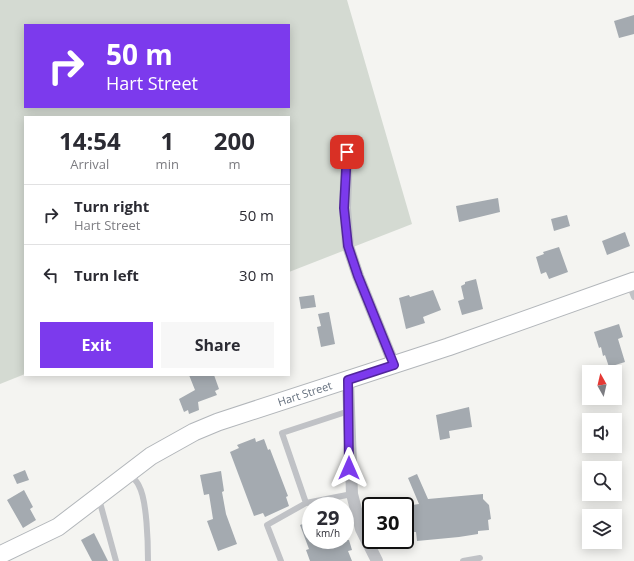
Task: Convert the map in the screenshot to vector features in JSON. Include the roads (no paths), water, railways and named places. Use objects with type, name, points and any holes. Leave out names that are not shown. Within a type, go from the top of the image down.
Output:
[{"type":"main road","name":"Hart Street","points":[[0,554],[58,527],[150,456],[194,432],[218,422],[632,287]]},
{"type":"street","points":[[347,152],[344,208],[348,246],[358,276],[394,365]]},
{"type":"street","points":[[348,380],[352,494],[361,530],[377,561]]},
{"type":"lane","points":[[304,497],[282,433],[349,411]]},
{"type":"lane","points":[[129,473],[140,486],[146,526],[148,561]]},
{"type":"lane","points":[[337,497],[352,494]]},
{"type":"lane","points":[[98,497],[116,561]]},
{"type":"lane","points":[[281,561],[267,525],[302,505]]},
{"type":"lane","points":[[463,561],[480,558]]}]
